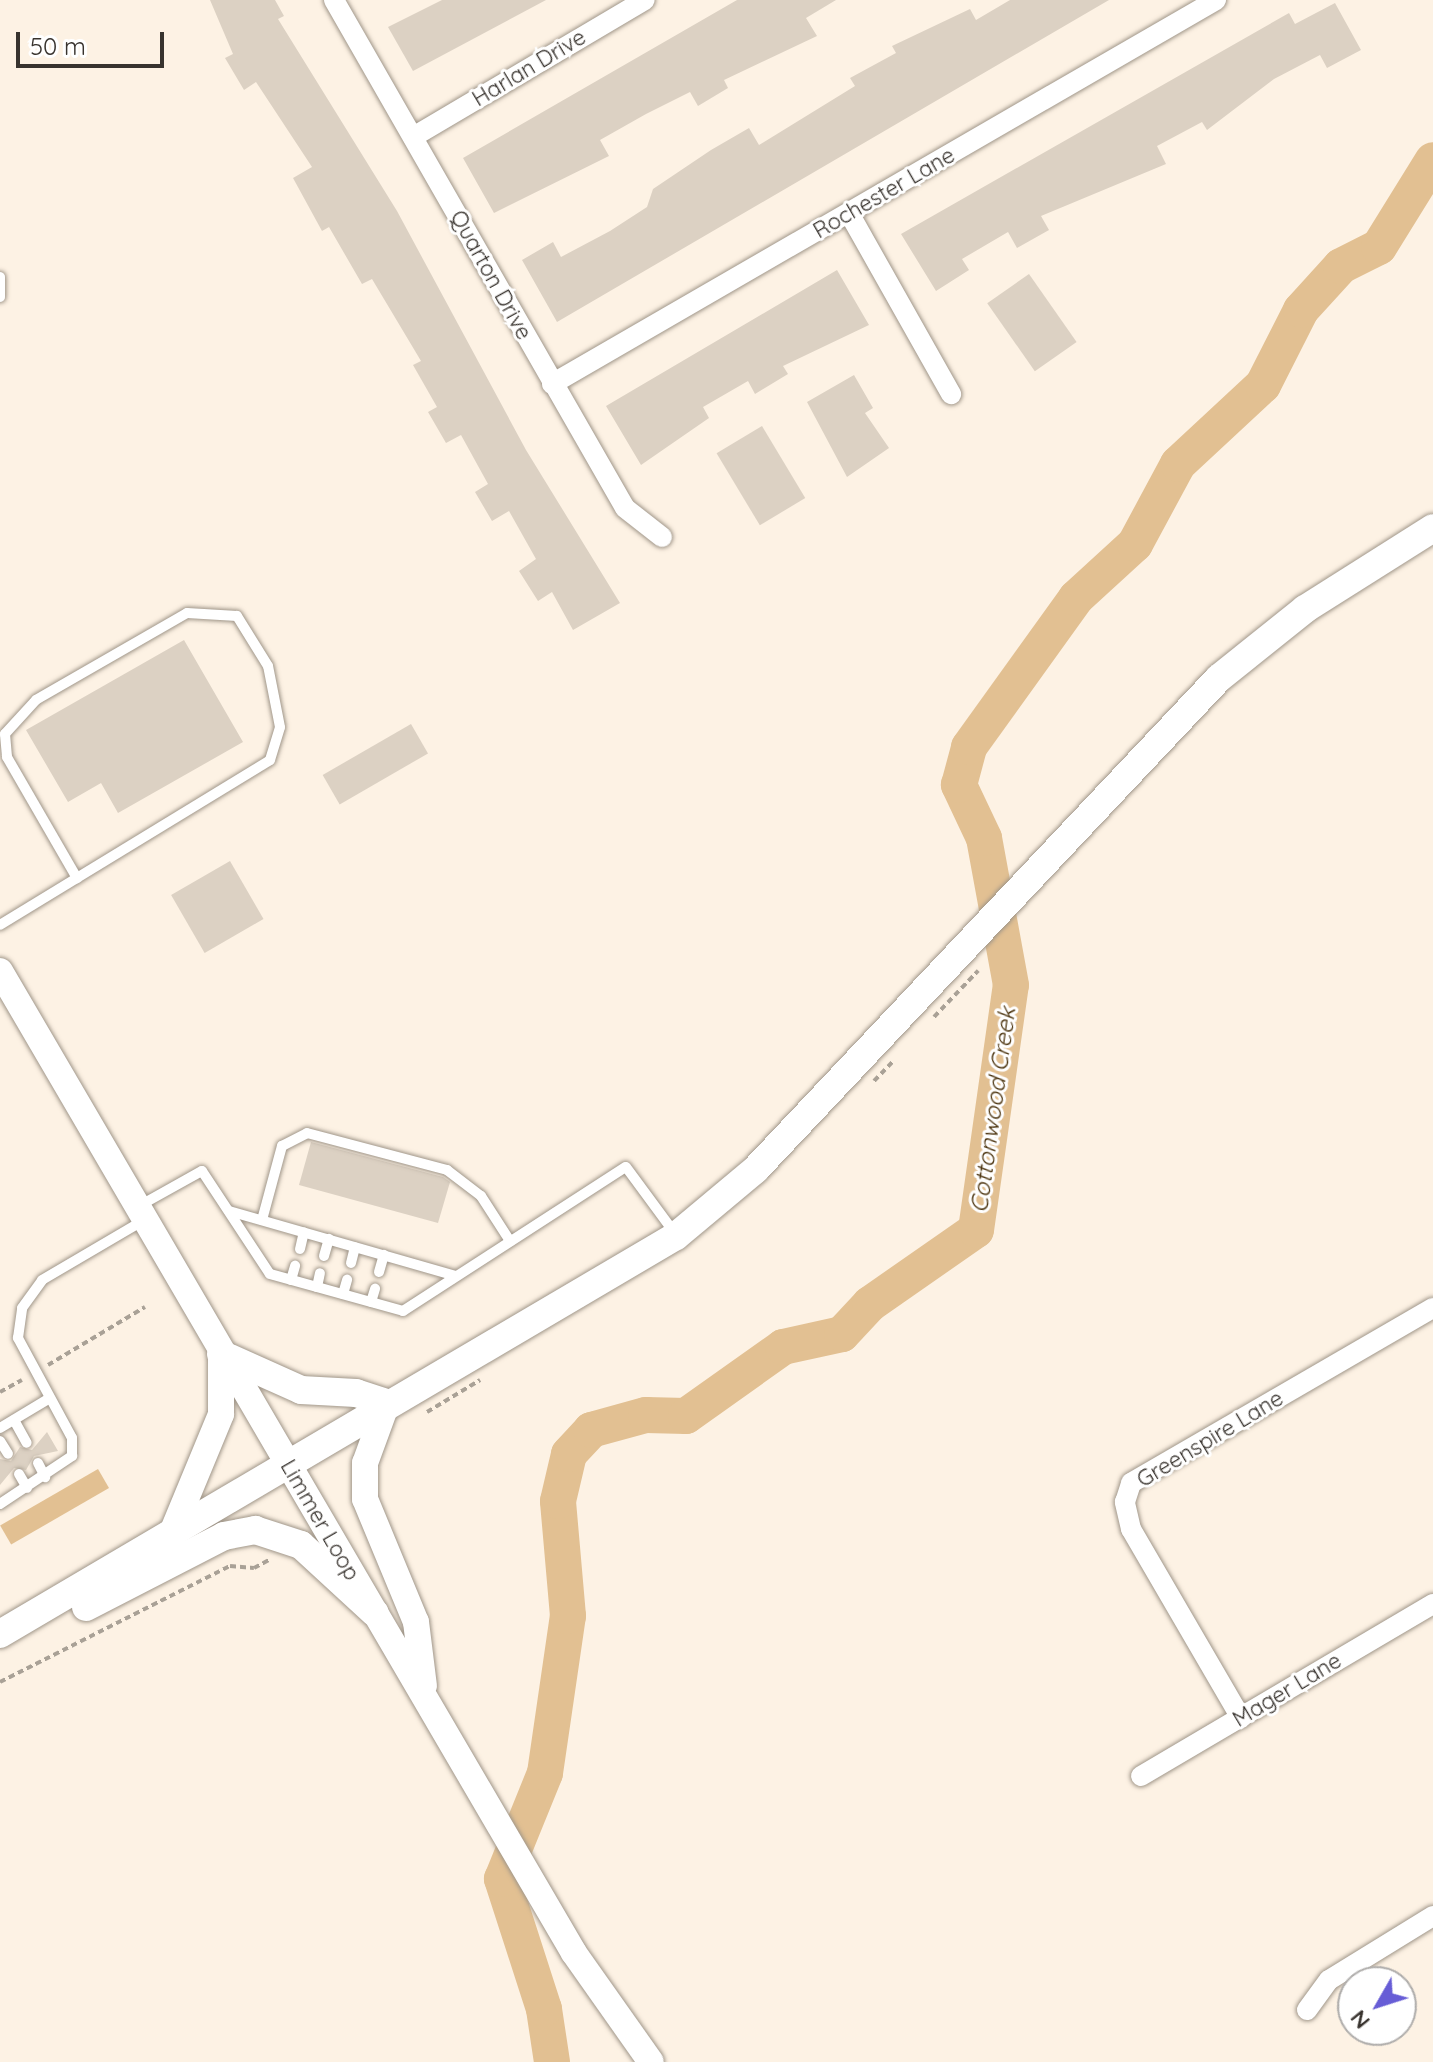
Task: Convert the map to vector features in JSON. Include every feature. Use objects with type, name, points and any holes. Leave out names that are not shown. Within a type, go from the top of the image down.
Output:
[{"type":"main road","points":[[2,1633],[171,1535],[387,1403],[676,1236],[755,1170],[1219,678],[1305,609],[1433,528]]},
{"type":"main road","points":[[221,1354],[301,1390],[356,1393],[387,1403]]},
{"type":"main road","points":[[2,1633],[66,1618],[238,1530],[291,1538],[375,1613]]},
{"type":"street","name":"Quarton Drive","points":[[334,0],[625,508],[662,537]]},
{"type":"street","name":"Harlan Drive","points":[[413,137],[645,0]]},
{"type":"street","name":"Rochester Lane","points":[[552,384],[1216,0]]},
{"type":"street","points":[[849,213],[951,394]]},
{"type":"street","name":"Limmer Loop","points":[[0,971],[138,1215],[574,1953],[651,2062]]},
{"type":"street","name":"Greenspire Lane","points":[[1241,1718],[1131,1529],[1125,1502],[1131,1483],[1433,1308]]},
{"type":"street","points":[[171,1535],[221,1414],[221,1354]]},
{"type":"street","points":[[387,1403],[365,1463],[365,1499],[416,1622],[426,1698]]},
{"type":"street","name":"Mager Lane","points":[[1141,1776],[1433,1604]]},
{"type":"street","points":[[1307,2010],[1329,1980],[1433,1916]]},
{"type":"lane","points":[[0,277],[0,297]]},
{"type":"lane","points":[[0,925],[77,878],[270,760],[280,727],[268,666],[237,616],[187,613],[36,700],[5,734],[19,783],[77,878]]},
{"type":"lane","points":[[262,1220],[282,1146],[307,1133],[447,1170],[481,1196],[510,1241]]},
{"type":"lane","points":[[1,1501],[45,1477],[72,1456],[72,1438],[18,1338],[22,1308],[42,1280],[202,1171],[270,1274],[403,1311],[626,1167],[676,1236]]},
{"type":"lane","points":[[229,1211],[456,1276]]},
{"type":"lane","points":[[300,1249],[304,1232]]},
{"type":"lane","points":[[324,1256],[329,1239]]},
{"type":"lane","points":[[351,1263],[355,1247]]},
{"type":"lane","points":[[379,1272],[384,1255]]},
{"type":"lane","points":[[291,1280],[295,1266]]},
{"type":"lane","points":[[317,1287],[320,1273]]},
{"type":"lane","points":[[343,1294],[347,1280]]},
{"type":"lane","points":[[371,1302],[375,1289]]},
{"type":"lane","points":[[0,1428],[50,1398]]},
{"type":"lane","points":[[14,1420],[27,1443]]},
{"type":"lane","points":[[0,1441],[8,1454]]},
{"type":"lane","points":[[38,1463],[45,1477]]},
{"type":"lane","points":[[19,1474],[27,1488]]},
{"type":"path","points":[[48,1365],[145,1307]]},
{"type":"path","points":[[0,1392],[22,1380]]},
{"type":"path","points":[[0,1682],[230,1566],[265,1566],[275,1546]]},
{"type":"shaded area","points":[[98,1469],[109,1488],[11,1545],[0,1526]]},
{"type":"building","points":[[210,0],[275,0],[284,16],[278,19],[397,211],[526,450],[620,603],[573,630],[552,592],[538,601],[519,571],[536,559],[509,511],[492,521],[475,492],[488,484],[461,435],[446,443],[428,412],[437,407],[413,365],[421,361],[372,279],[362,284],[329,227],[322,231],[293,178],[312,167],[256,82],[244,90],[225,58],[233,54]]},
{"type":"building","points":[[442,0],[546,0],[413,71],[388,27]]},
{"type":"building","points":[[737,0],[836,0],[806,18],[817,36],[724,80],[728,88],[698,106],[690,92],[646,114],[600,140],[609,156],[494,213],[463,158]]},
{"type":"building","points":[[1010,0],[1109,0],[557,322],[522,260],[553,242],[561,257],[610,231],[647,207],[653,189],[749,128],[759,145],[855,86],[850,78],[896,53],[892,46],[970,9],[976,20]]},
{"type":"building","points":[[1335,3],[1361,50],[1327,68],[1320,55],[1274,79],[1207,130],[1202,122],[1157,146],[1166,164],[1041,216],[1049,230],[1017,248],[1008,232],[962,259],[969,270],[936,291],[901,234],[1289,13],[1295,24]]},
{"type":"building","points":[[837,270],[869,325],[783,366],[788,374],[755,394],[748,381],[703,407],[709,418],[641,465],[606,406]]},
{"type":"building","points":[[1029,274],[1077,342],[1035,371],[987,303]]},
{"type":"building","points":[[854,375],[873,408],[865,413],[889,448],[847,477],[807,402]]},
{"type":"building","points":[[762,426],[805,498],[760,525],[717,453]]},
{"type":"building","points":[[184,640],[243,742],[118,813],[101,783],[68,802],[26,730]]},
{"type":"building","points":[[411,724],[428,753],[340,804],[323,775]]},
{"type":"building","points":[[230,861],[264,919],[205,953],[171,895]]},
{"type":"building","points":[[311,1142],[443,1177],[450,1182],[438,1223],[299,1185]]},
{"type":"building","points":[[47,1432],[58,1451],[34,1456],[26,1470],[14,1468],[0,1485],[0,1459],[11,1461],[20,1447],[32,1450]]},
{"type":"waterway","name":"Cottonwood Creek","points":[[552,2062],[544,2009],[502,1879],[545,1773],[568,1616],[558,1501],[569,1454],[591,1430],[646,1415],[686,1416],[783,1347],[842,1334],[870,1304],[976,1230],[1011,985],[984,838],[959,785],[969,747],[1076,598],[1135,544],[1178,464],[1263,385],[1301,310],[1341,266],[1379,247],[1433,160]]}]
